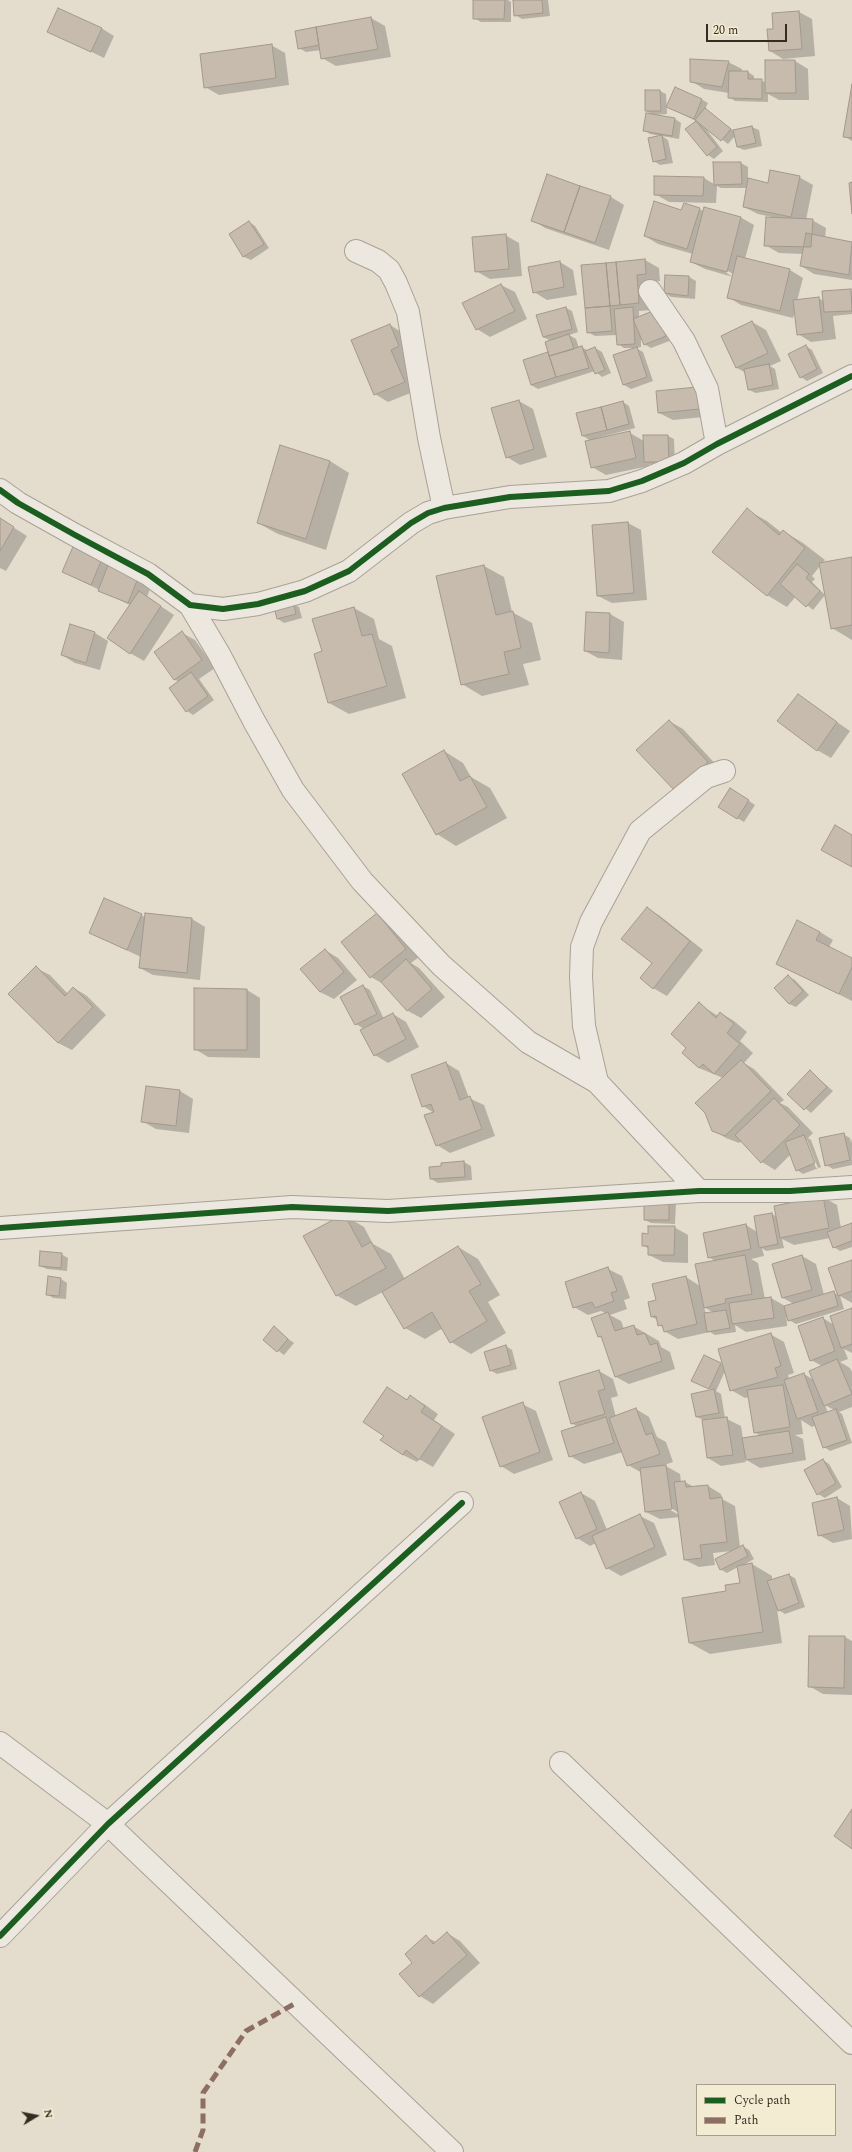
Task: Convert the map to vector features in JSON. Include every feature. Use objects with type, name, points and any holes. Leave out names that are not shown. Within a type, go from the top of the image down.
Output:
[{"type":"street","points":[[356,251],[378,261],[389,270],[408,312],[429,438],[444,508]]},
{"type":"street","points":[[650,291],[684,341],[707,389],[717,444]]},
{"type":"street","points":[[190,605],[223,609],[258,604],[305,591],[349,571],[411,523],[428,513],[444,508],[510,497],[609,491],[642,481],[684,463],[717,444],[852,376]]},
{"type":"street","points":[[0,490],[37,514],[148,574],[190,605],[219,654],[254,721],[293,790],[362,881],[441,965],[528,1042],[597,1082],[698,1190]]},
{"type":"street","points":[[597,1082],[584,1026],[581,977],[582,947],[591,922],[640,831],[706,777],[724,771]]},
{"type":"street","points":[[0,1228],[292,1207],[388,1211],[698,1190],[790,1191],[850,1184]]},
{"type":"street","points":[[0,1936],[108,1824],[462,1503]]},
{"type":"street","points":[[0,1743],[108,1824],[452,2152]]},
{"type":"street","points":[[561,1763],[852,2044]]},
{"type":"building","points":[[473,0],[505,0],[504,19],[473,19]]},
{"type":"building","points":[[513,0],[542,0],[543,13],[514,16]]},
{"type":"building","points":[[58,8],[102,28],[91,52],[47,32]]},
{"type":"building","points":[[799,11],[802,49],[769,51],[767,29],[773,29],[772,13]]},
{"type":"building","points":[[371,17],[378,49],[321,59],[316,27]]},
{"type":"building","points":[[316,27],[319,45],[298,49],[295,31]]},
{"type":"building","points":[[272,44],[276,78],[204,88],[200,54]]},
{"type":"building","points":[[690,59],[729,61],[722,87],[690,82]]},
{"type":"building","points":[[765,60],[795,60],[796,93],[765,93]]},
{"type":"building","points":[[729,71],[748,71],[748,79],[762,79],[762,99],[728,98]]},
{"type":"building","points":[[852,84],[852,138],[843,137]]},
{"type":"building","points":[[675,87],[702,99],[694,119],[666,107]]},
{"type":"building","points":[[645,90],[660,90],[661,111],[645,111]]},
{"type":"building","points":[[705,108],[731,129],[721,141],[695,120]]},
{"type":"building","points":[[646,113],[675,118],[672,136],[643,131]]},
{"type":"building","points":[[696,121],[717,147],[707,156],[685,129]]},
{"type":"building","points":[[752,126],[756,143],[737,147],[733,130]]},
{"type":"building","points":[[662,135],[666,159],[653,162],[648,138]]},
{"type":"building","points":[[713,162],[741,162],[742,184],[714,185]]},
{"type":"building","points":[[770,170],[800,176],[791,217],[743,207],[748,178],[768,183]]},
{"type":"building","points":[[547,174],[580,186],[564,232],[531,221]]},
{"type":"building","points":[[654,176],[704,177],[703,196],[654,195]]},
{"type":"building","points":[[852,182],[852,214],[849,183]]},
{"type":"building","points":[[580,186],[611,196],[595,243],[564,232]]},
{"type":"building","points":[[654,201],[681,210],[684,203],[700,208],[687,249],[644,236]]},
{"type":"building","points":[[704,207],[741,217],[727,272],[690,262]]},
{"type":"building","points":[[766,217],[813,219],[811,247],[764,246]]},
{"type":"building","points":[[249,221],[264,244],[243,257],[229,234]]},
{"type":"building","points":[[806,233],[852,242],[849,275],[800,266]]},
{"type":"building","points":[[506,234],[509,269],[475,272],[472,237]]},
{"type":"building","points":[[737,256],[790,269],[780,311],[727,298]]},
{"type":"building","points":[[645,259],[646,274],[637,275],[639,303],[620,305],[616,262]]},
{"type":"building","points":[[560,261],[564,287],[533,293],[528,267]]},
{"type":"building","points":[[616,262],[620,305],[610,306],[606,263]]},
{"type":"building","points":[[606,263],[610,306],[585,308],[581,265]]},
{"type":"building","points":[[665,275],[689,276],[688,296],[664,293]]},
{"type":"building","points":[[501,284],[515,311],[476,330],[462,303]]},
{"type":"building","points":[[851,289],[852,311],[824,312],[822,291]]},
{"type":"building","points":[[819,297],[823,332],[797,335],[793,300]]},
{"type":"building","points":[[610,306],[612,331],[587,333],[585,308]]},
{"type":"building","points":[[566,307],[572,329],[543,337],[536,315]]},
{"type":"building","points":[[633,307],[635,344],[617,345],[614,309]]},
{"type":"building","points":[[655,310],[666,336],[644,345],[633,319]]},
{"type":"building","points":[[752,321],[768,353],[736,368],[721,336]]},
{"type":"building","points":[[390,324],[399,346],[391,350],[405,382],[374,395],[351,340]]},
{"type":"building","points":[[569,334],[574,349],[549,356],[545,342]]},
{"type":"building","points":[[806,345],[817,369],[800,378],[788,354]]},
{"type":"building","points":[[582,346],[589,368],[556,377],[549,356]]},
{"type":"building","points":[[595,347],[605,370],[595,374],[585,351]]},
{"type":"building","points":[[637,347],[647,377],[623,385],[613,355]]},
{"type":"building","points":[[548,352],[556,377],[531,385],[523,360]]},
{"type":"building","points":[[769,364],[773,385],[748,390],[744,369]]},
{"type":"building","points":[[697,387],[700,409],[658,413],[656,391]]},
{"type":"building","points":[[519,400],[534,449],[506,458],[491,408]]},
{"type":"building","points":[[623,401],[629,424],[607,430],[601,407]]},
{"type":"building","points":[[601,407],[607,430],[582,436],[576,413]]},
{"type":"building","points":[[630,431],[636,458],[591,468],[585,441]]},
{"type":"building","points":[[643,435],[668,435],[669,462],[644,462]]},
{"type":"building","points":[[280,445],[330,461],[306,539],[257,523]]},
{"type":"building","points":[[747,508],[779,535],[783,530],[805,548],[767,596],[712,552]]},
{"type":"building","points":[[0,518],[14,527],[0,551]]},
{"type":"building","points":[[628,522],[634,593],[597,596],[592,525]]},
{"type":"building","points":[[75,542],[104,554],[91,585],[62,572]]},
{"type":"building","points":[[852,557],[852,625],[831,629],[819,563]]},
{"type":"building","points":[[110,560],[140,573],[128,603],[98,591]]},
{"type":"building","points":[[797,564],[809,574],[806,578],[820,591],[806,607],[780,584]]},
{"type":"building","points":[[484,565],[496,615],[513,611],[521,648],[504,652],[509,674],[461,685],[436,576]]},
{"type":"building","points":[[139,591],[161,606],[130,654],[107,638]]},
{"type":"building","points":[[293,602],[296,614],[277,619],[274,607]]},
{"type":"building","points":[[354,607],[362,636],[372,634],[387,686],[328,703],[314,654],[322,651],[312,619]]},
{"type":"building","points":[[586,612],[610,613],[609,653],[584,651]]},
{"type":"building","points":[[70,624],[95,632],[86,663],[61,655]]},
{"type":"building","points":[[182,631],[202,660],[174,680],[154,652]]},
{"type":"building","points":[[191,672],[208,696],[186,712],[169,688]]},
{"type":"building","points":[[798,694],[837,722],[817,751],[777,721]]},
{"type":"building","points":[[669,720],[708,762],[676,792],[636,750]]},
{"type":"building","points":[[444,750],[460,781],[470,776],[487,807],[436,835],[402,774]]},
{"type":"building","points":[[730,788],[749,800],[737,819],[718,807]]},
{"type":"building","points":[[835,825],[852,835],[852,867],[821,850]]},
{"type":"building","points":[[104,898],[142,914],[127,950],[89,933]]},
{"type":"building","points":[[647,907],[690,941],[653,989],[640,978],[652,963],[621,939]]},
{"type":"building","points":[[145,913],[192,918],[187,973],[139,968]]},
{"type":"building","points":[[377,913],[406,949],[370,978],[341,942]]},
{"type":"building","points":[[797,920],[820,932],[816,940],[852,958],[852,967],[839,994],[776,964]]},
{"type":"building","points":[[325,949],[344,972],[320,992],[300,969]]},
{"type":"building","points":[[406,959],[432,989],[407,1011],[381,982]]},
{"type":"building","points":[[36,966],[65,996],[73,987],[93,1007],[58,1043],[8,994]]},
{"type":"building","points":[[788,975],[803,991],[789,1004],[774,988]]},
{"type":"building","points":[[363,985],[377,1014],[355,1025],[340,997]]},
{"type":"building","points":[[194,988],[247,989],[247,1050],[194,1050]]},
{"type":"building","points":[[699,1002],[716,1018],[720,1012],[734,1024],[727,1033],[740,1044],[714,1074],[703,1064],[699,1068],[682,1053],[686,1048],[671,1034]]},
{"type":"building","points":[[393,1013],[406,1039],[374,1056],[360,1030]]},
{"type":"building","points":[[741,1060],[771,1091],[725,1136],[712,1131],[705,1113],[695,1103]]},
{"type":"building","points":[[446,1062],[460,1100],[470,1096],[482,1129],[436,1146],[424,1115],[434,1112],[431,1104],[422,1107],[411,1075]]},
{"type":"building","points":[[810,1070],[827,1087],[804,1110],[787,1094]]},
{"type":"building","points":[[146,1086],[180,1090],[176,1126],[141,1122]]},
{"type":"building","points":[[774,1098],[800,1125],[761,1163],[735,1135]]},
{"type":"building","points":[[844,1133],[850,1160],[825,1166],[819,1138]]},
{"type":"building","points":[[804,1135],[815,1163],[796,1171],[785,1142]]},
{"type":"building","points":[[464,1161],[465,1177],[430,1179],[429,1167],[441,1166],[441,1163]]},
{"type":"building","points":[[823,1196],[829,1228],[780,1238],[774,1206]]},
{"type":"building","points":[[644,1198],[669,1198],[669,1220],[644,1220]]},
{"type":"building","points":[[772,1213],[778,1244],[759,1248],[754,1216]]},
{"type":"building","points":[[344,1214],[362,1247],[371,1242],[386,1268],[336,1296],[303,1236]]},
{"type":"building","points":[[852,1223],[852,1241],[833,1248],[827,1232]]},
{"type":"building","points":[[746,1224],[751,1249],[708,1258],[703,1233]]},
{"type":"building","points":[[648,1226],[675,1226],[674,1255],[648,1255],[648,1246],[642,1246],[642,1233],[648,1234]]},
{"type":"building","points":[[458,1246],[481,1284],[469,1291],[487,1321],[450,1343],[432,1312],[404,1329],[382,1292]]},
{"type":"building","points":[[40,1251],[62,1253],[61,1268],[39,1266]]},
{"type":"building","points":[[745,1255],[752,1294],[725,1299],[726,1303],[704,1308],[695,1264]]},
{"type":"building","points":[[802,1255],[812,1290],[782,1298],[772,1264]]},
{"type":"building","points":[[852,1260],[852,1291],[838,1296],[828,1268]]},
{"type":"building","points":[[608,1267],[617,1291],[611,1293],[614,1301],[595,1308],[592,1302],[573,1308],[565,1282]]},
{"type":"building","points":[[48,1276],[61,1278],[59,1296],[46,1295]]},
{"type":"building","points":[[686,1276],[697,1324],[664,1332],[662,1325],[658,1326],[656,1316],[651,1317],[648,1302],[656,1300],[652,1284]]},
{"type":"building","points":[[834,1291],[838,1306],[788,1321],[784,1306]]},
{"type":"building","points":[[771,1297],[774,1318],[732,1324],[729,1303]]},
{"type":"building","points":[[852,1308],[852,1344],[841,1348],[830,1316]]},
{"type":"building","points":[[726,1310],[730,1328],[707,1332],[704,1313]]},
{"type":"building","points":[[608,1312],[615,1331],[634,1325],[637,1335],[645,1333],[650,1345],[657,1343],[662,1361],[615,1377],[601,1336],[598,1337],[591,1318]]},
{"type":"building","points":[[823,1317],[835,1351],[810,1361],[798,1326]]},
{"type":"building","points":[[274,1326],[288,1339],[277,1352],[263,1340]]},
{"type":"building","points":[[771,1333],[781,1366],[775,1368],[778,1377],[730,1391],[718,1349]]},
{"type":"building","points":[[506,1345],[511,1365],[490,1371],[484,1352]]},
{"type":"building","points":[[704,1355],[721,1363],[709,1389],[691,1381]]},
{"type":"building","points":[[837,1359],[852,1394],[824,1406],[809,1371]]},
{"type":"building","points":[[599,1370],[605,1389],[598,1391],[605,1414],[571,1424],[559,1382]]},
{"type":"building","points":[[804,1373],[818,1412],[797,1419],[784,1380]]},
{"type":"building","points":[[783,1385],[790,1427],[754,1433],[747,1390]]},
{"type":"building","points":[[387,1387],[407,1400],[410,1395],[425,1406],[421,1412],[442,1426],[419,1460],[406,1450],[403,1455],[380,1440],[384,1436],[363,1422]]},
{"type":"building","points":[[714,1389],[719,1413],[696,1417],[691,1394]]},
{"type":"building","points":[[523,1402],[540,1452],[500,1467],[482,1417]]},
{"type":"building","points":[[636,1408],[646,1435],[652,1433],[660,1454],[627,1466],[609,1418]]},
{"type":"building","points":[[836,1409],[847,1440],[823,1448],[812,1417]]},
{"type":"building","points":[[606,1417],[614,1443],[569,1457],[561,1431]]},
{"type":"building","points":[[727,1417],[733,1455],[707,1458],[702,1420]]},
{"type":"building","points":[[789,1431],[793,1453],[746,1460],[742,1438]]},
{"type":"building","points":[[823,1459],[836,1483],[817,1495],[804,1470]]},
{"type":"building","points":[[666,1465],[672,1509],[645,1512],[640,1468]]},
{"type":"building","points":[[685,1481],[686,1487],[708,1485],[710,1499],[722,1497],[727,1542],[700,1545],[702,1558],[684,1560],[674,1482]]},
{"type":"building","points":[[581,1492],[597,1529],[576,1539],[559,1502]]},
{"type":"building","points":[[837,1497],[844,1530],[818,1536],[812,1503]]},
{"type":"building","points":[[640,1514],[655,1547],[606,1569],[592,1536]]},
{"type":"building","points":[[743,1545],[748,1556],[720,1570],[715,1559]]},
{"type":"building","points":[[752,1563],[763,1632],[689,1643],[682,1598],[726,1591],[725,1585],[740,1583],[737,1566]]},
{"type":"building","points":[[789,1574],[799,1603],[778,1611],[767,1581]]},
{"type":"building","points":[[809,1636],[845,1636],[844,1688],[808,1687]]},
{"type":"building","points":[[852,1809],[852,1849],[834,1836]]},
{"type":"building","points":[[447,1932],[467,1955],[419,1997],[399,1974],[412,1963],[405,1954],[426,1935],[433,1944]]},
{"type":"marked path","points":[[195,2152],[203,2130],[203,2093],[246,2031],[296,2003]]},
{"type":"cycle path","points":[[0,490],[18,503],[148,574],[190,605],[223,609],[258,604],[305,591],[349,571],[411,523],[428,513],[444,508],[510,497],[609,491],[642,481],[684,463],[717,444],[852,376]]},
{"type":"cycle path","points":[[0,1228],[292,1207],[388,1211],[699,1191],[790,1191],[852,1187]]},
{"type":"cycle path","points":[[0,1936],[108,1824],[462,1503]]}]
